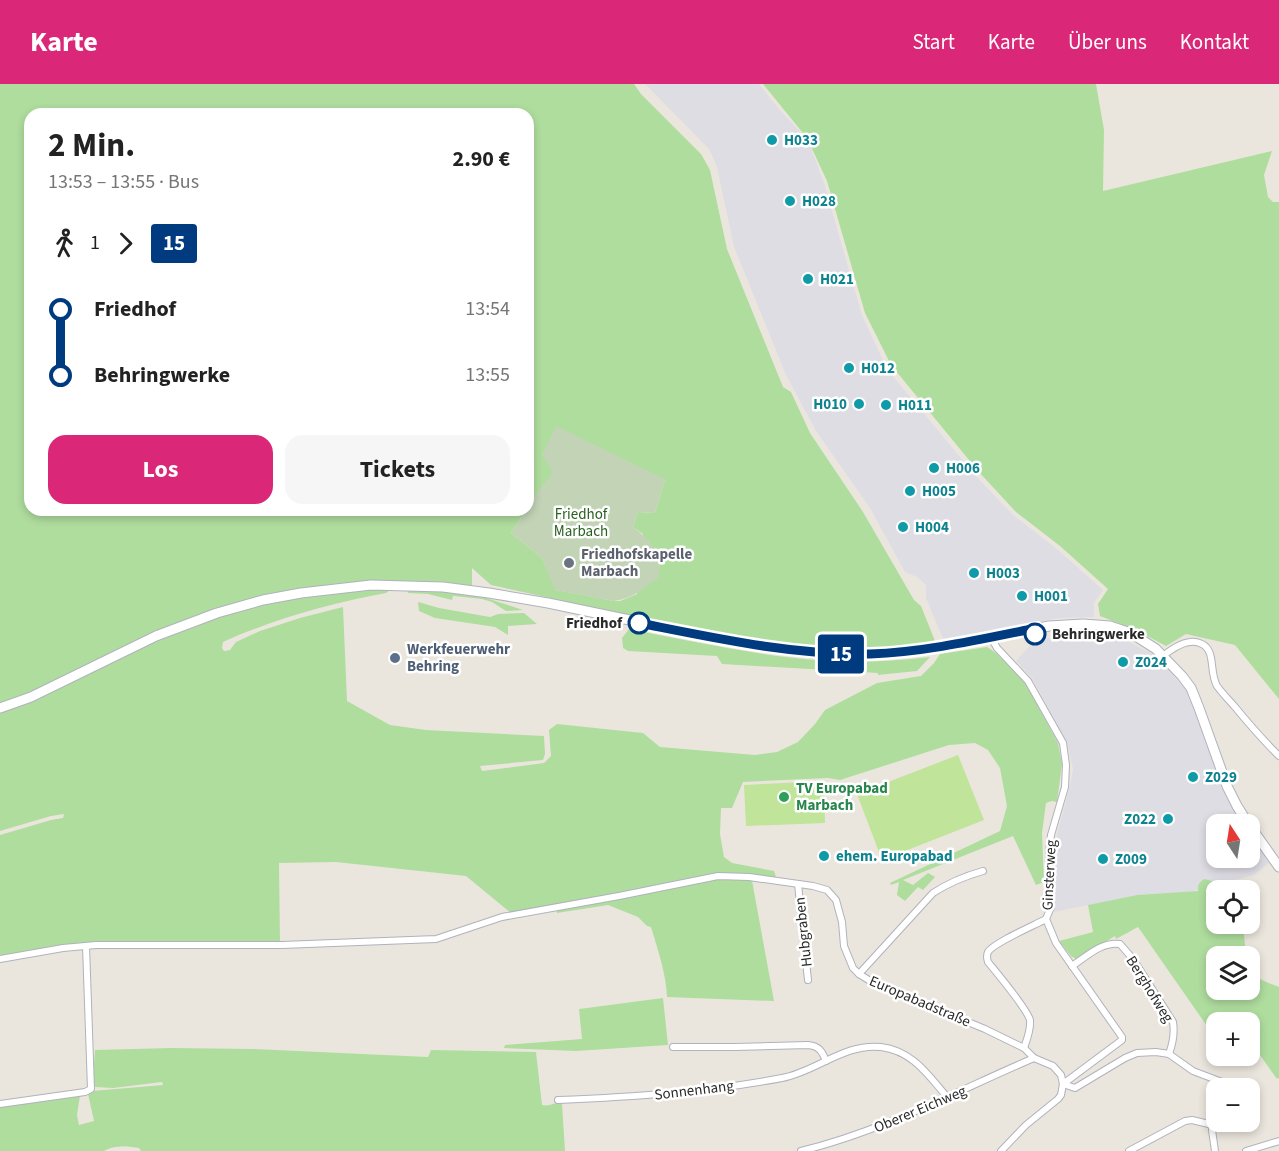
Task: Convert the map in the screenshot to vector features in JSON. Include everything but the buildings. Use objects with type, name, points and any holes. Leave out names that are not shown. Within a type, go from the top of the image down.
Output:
[{"type":"main road","points":[[0,708],[31,697],[156,636],[217,613],[263,600],[371,585],[443,587],[489,592],[722,639],[813,653],[871,654],[914,651],[1066,624],[1110,626],[1131,633],[1149,644],[1163,656],[1191,688],[1227,786],[1242,814]]},
{"type":"main road","points":[[1260,841],[1279,867]]},
{"type":"street","name":"Ginsterweg","points":[[991,637],[997,648],[1028,681],[1063,743],[1066,765],[1065,787],[1051,835],[1049,853],[1051,907],[1046,919],[1056,943],[1122,1036],[1122,1040],[1062,1084]]},
{"type":"street","points":[[1163,656],[1188,642],[1204,645],[1210,653],[1212,673],[1217,685],[1259,736],[1279,756]]},
{"type":"street","points":[[859,974],[933,893],[948,883],[983,871]]},
{"type":"street","name":"Europabadstraße","points":[[0,959],[87,946],[282,945],[436,939],[502,917],[619,897],[718,876],[749,878],[828,890],[836,900],[842,922],[844,946],[853,968],[859,974],[875,984],[986,1029],[1024,1048],[1034,1058],[1053,1066],[1061,1075],[1062,1084]]},
{"type":"street","name":"Hubgraben","points":[[798,884],[808,980]]},
{"type":"street","points":[[1024,1048],[1030,1032],[1030,1019],[988,962],[987,954],[998,944],[1046,919]]},
{"type":"street","name":"Berghofweg","points":[[1072,966],[1111,942],[1120,944],[1133,959],[1173,1022],[1173,1042],[1169,1054]]},
{"type":"street","points":[[0,1104],[85,1092],[91,1089],[87,946]]},
{"type":"street","points":[[672,1047],[808,1045],[816,1046],[821,1050],[826,1061]]},
{"type":"street","name":"Sonnenhang","points":[[558,1100],[692,1092],[783,1078],[801,1073],[854,1049],[866,1047],[897,1050],[907,1055],[948,1098]]},
{"type":"street","points":[[1001,1151],[1026,1125],[1058,1099],[1061,1095],[1062,1084],[1075,1088],[1113,1063],[1137,1053],[1169,1054],[1193,1071],[1211,1078]]},
{"type":"street","name":"Oberer Eichweg","points":[[801,1151],[876,1128],[1034,1058]]},
{"type":"street","points":[[1129,1151],[1185,1120],[1206,1123]]},
{"type":"street","points":[[1212,1132],[1215,1151]]},
{"type":"street","points":[[1246,1151],[1279,1141]]},
{"type":"shaded area","points":[[645,84],[759,84],[808,140],[824,183],[862,315],[887,369],[975,475],[1013,515],[1057,549],[1103,590],[1094,603],[1094,617],[1059,618],[943,639],[926,598],[926,585],[917,577],[905,572],[870,508],[816,431],[786,375],[734,247],[717,167],[709,149]]},
{"type":"shaded area","points":[[1078,636],[1126,640],[1152,654],[1164,665],[1186,690],[1226,797],[1236,814],[1206,814],[1206,868],[1260,868],[1260,850],[1269,863],[1254,875],[1235,880],[1206,880],[1206,888],[1190,892],[1137,895],[1054,912],[1057,834],[1073,769],[1067,743],[1032,678],[1016,661],[1036,639]]},
{"type":"green space","points":[[0,84],[634,84],[641,94],[701,154],[710,170],[727,249],[783,387],[791,392],[810,433],[863,512],[914,600],[921,606],[935,641],[901,648],[866,651],[831,651],[759,643],[491,585],[472,568],[472,586],[400,581],[367,583],[369,590],[390,590],[386,593],[344,602],[262,626],[223,642],[224,651],[230,650],[236,642],[260,631],[343,607],[347,701],[390,725],[426,730],[544,736],[543,760],[480,766],[482,771],[544,763],[551,756],[549,730],[557,724],[643,733],[660,747],[755,755],[777,752],[798,742],[825,710],[877,683],[921,676],[940,654],[987,647],[1025,682],[1058,743],[1062,764],[1057,802],[1046,803],[1042,833],[1044,882],[1036,885],[1013,836],[903,880],[913,885],[928,873],[935,877],[923,890],[918,887],[905,901],[897,895],[899,882],[891,885],[890,883],[1000,831],[1007,806],[1000,768],[988,750],[975,743],[949,745],[840,780],[828,778],[743,782],[732,808],[721,808],[720,834],[724,857],[732,863],[774,871],[776,877],[751,875],[774,1001],[667,997],[659,953],[651,927],[638,917],[608,905],[557,913],[556,909],[511,913],[466,876],[336,862],[279,863],[280,943],[86,942],[0,956],[0,835],[63,818],[64,814],[0,831]]},
{"type":"green space","points":[[763,84],[1096,84],[1104,130],[1103,191],[1272,151],[1264,175],[1268,197],[1273,202],[1279,202],[1279,699],[1235,645],[1186,634],[1166,646],[1136,630],[1100,616],[1098,604],[1108,589],[1060,546],[1016,512],[978,471],[891,365],[865,313],[827,181],[807,138]]},
{"type":"green space","name":"Friedhof Marbach","points":[[556,426],[665,479],[655,513],[638,512],[633,527],[654,548],[659,561],[659,577],[632,595],[614,601],[555,590],[542,558],[511,533],[522,516],[534,516],[534,497],[553,473],[542,455]]},
{"type":"green space","points":[[407,589],[471,593],[523,610],[506,611],[482,599],[453,596],[452,600],[428,594],[408,593]]},
{"type":"green space","points":[[418,602],[490,617],[498,614],[524,613],[537,624],[508,626],[508,635],[495,627],[435,618],[419,611]]},
{"type":"green space","points":[[629,629],[792,658],[873,662],[930,657],[917,671],[878,675],[878,673],[722,664],[717,656],[628,651],[623,648],[622,638]]},
{"type":"green space","points":[[958,755],[984,820],[882,860],[857,794]]},
{"type":"green space","name":"TV Europabad Marbach","points":[[824,781],[825,823],[746,826],[744,785]]},
{"type":"green space","points":[[1204,879],[1208,880],[1206,880],[1206,934],[1244,934],[1245,946],[1206,946],[1206,1000],[1260,1000],[1260,978],[1279,987],[1279,1078],[1277,1079],[1260,1055],[1260,1012],[1206,1012],[1206,1025],[1138,927],[1116,939],[1115,936],[1076,959],[1059,941],[1093,932],[1088,905],[1137,895],[1198,891]]},
{"type":"green space","points":[[663,998],[668,1045],[576,1051],[504,1048],[505,1045],[582,1039],[579,1009]]},
{"type":"green space","points":[[254,1049],[428,1057],[431,1050],[536,1052],[542,1105],[562,1104],[565,1151],[141,1151],[139,1148],[126,1146],[104,1151],[0,1151],[0,1105],[80,1096],[77,1115],[79,1125],[94,1121],[88,1094],[92,1091],[163,1085],[162,1082],[113,1088],[95,1087],[93,1079],[95,1050]]},
{"type":"bus line","name":"15","points":[[639,623],[788,650],[840,654],[914,651],[1037,628],[1035,634]]},
{"type":"place","name":"H033","points":[[772,140]]},
{"type":"place","name":"H028","points":[[790,201]]},
{"type":"place","name":"H021","points":[[808,279]]},
{"type":"place","name":"H012","points":[[849,368]]},
{"type":"place","name":"H010","points":[[859,404]]},
{"type":"place","name":"H011","points":[[886,405]]},
{"type":"place","name":"H006","points":[[934,468]]},
{"type":"place","name":"H005","points":[[910,491]]},
{"type":"place","name":"H004","points":[[903,527]]},
{"type":"place","name":"Friedhofskapelle Marbach","points":[[569,563]]},
{"type":"place","name":"H003","points":[[974,573]]},
{"type":"place","name":"H001","points":[[1022,596]]},
{"type":"place","name":"Friedhof","points":[[639,623]]},
{"type":"place","name":"Behringwerke","points":[[1035,634]]},
{"type":"place","name":"Werkfeuerwehr Behring","points":[[395,658]]},
{"type":"place","name":"Z024","points":[[1123,662]]},
{"type":"place","name":"Z029","points":[[1193,777]]},
{"type":"place","name":"TV Europabad Marbach","points":[[784,797]]},
{"type":"place","name":"Z022","points":[[1168,819]]},
{"type":"place","name":"ehem. Europabad","points":[[824,856]]},
{"type":"place","name":"Z009","points":[[1103,859]]}]
